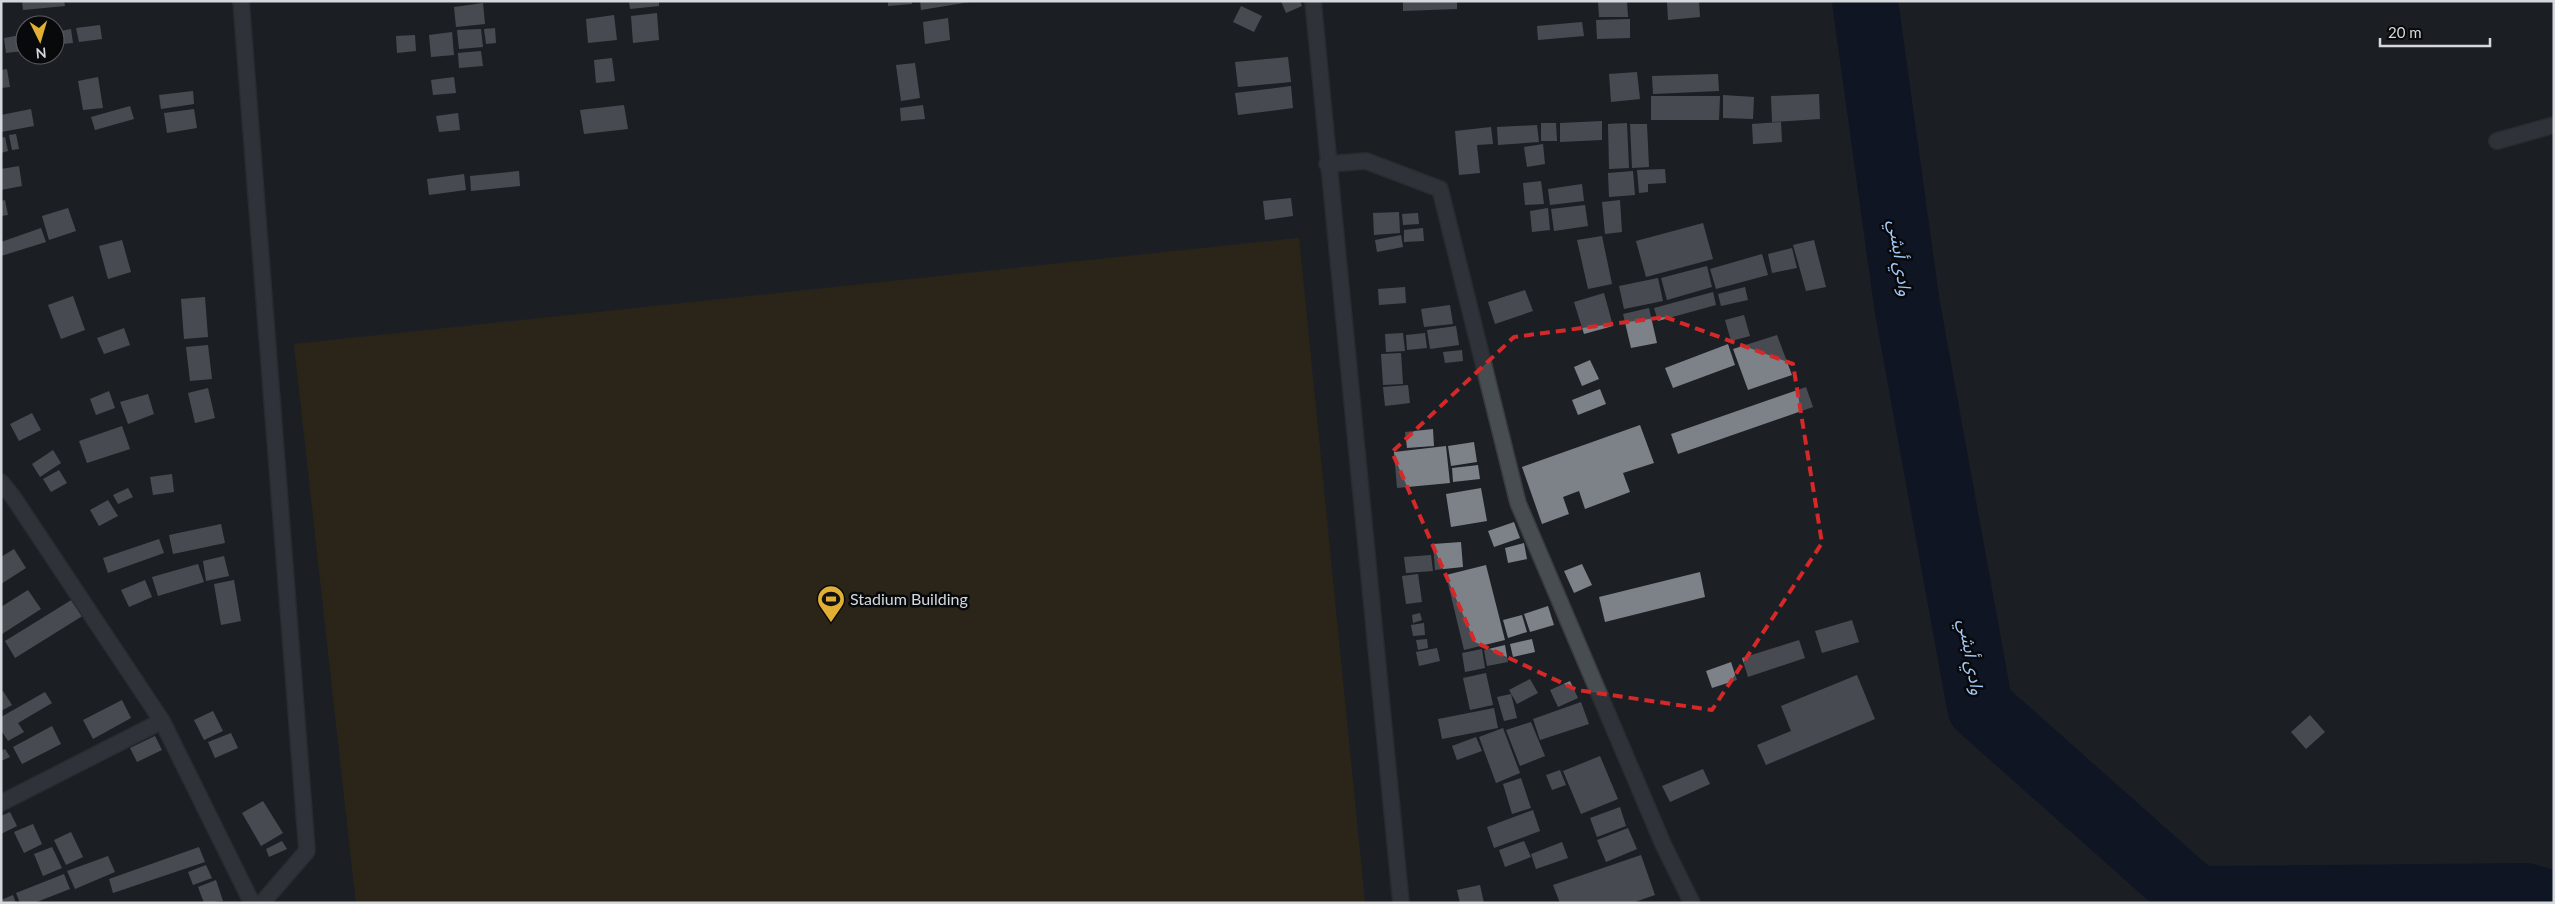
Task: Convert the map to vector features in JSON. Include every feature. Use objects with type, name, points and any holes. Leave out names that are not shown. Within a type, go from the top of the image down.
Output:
[{"type":"street","points":[[240,1],[307,851],[262,903]]},
{"type":"street","points":[[1313,1],[1327,164],[1402,903]]},
{"type":"street","points":[[2497,141],[2554,125]]},
{"type":"street","points":[[1327,164],[1366,161],[1440,189],[1518,503],[1663,844],[1692,903]]},
{"type":"street","points":[[1,482],[7,501],[162,721],[252,903]]},
{"type":"street","points":[[1,804],[162,721]]},
{"type":"highlighted area","points":[[1665,317],[1793,364],[1822,543],[1712,710],[1577,690],[1475,642],[1392,452],[1514,337]]},
{"type":"shaded area","name":"Stadium Building","points":[[1299,238],[1365,903],[356,903],[294,344]]},
{"type":"building","points":[[22,1],[64,1],[65,6],[23,10]]},
{"type":"building","points":[[629,1],[659,1],[659,6],[630,9]]},
{"type":"building","points":[[888,1],[912,1],[912,4],[888,6]]},
{"type":"building","points":[[920,1],[970,1],[970,2],[921,10]]},
{"type":"building","points":[[1281,1],[1300,1],[1302,6],[1286,13]]},
{"type":"building","points":[[1403,1],[1457,1],[1457,9],[1403,11]]},
{"type":"building","points":[[1598,1],[1627,1],[1628,17],[1599,17]]},
{"type":"building","points":[[1667,1],[1699,1],[1700,17],[1668,20]]},
{"type":"building","points":[[483,3],[485,24],[456,27],[454,7]]},
{"type":"building","points":[[1241,6],[1262,16],[1254,32],[1233,22]]},
{"type":"building","points":[[657,13],[659,40],[633,43],[631,16]]},
{"type":"building","points":[[614,15],[617,40],[588,43],[586,19]]},
{"type":"building","points":[[948,18],[950,40],[925,44],[923,22]]},
{"type":"building","points":[[1630,19],[1630,38],[1597,39],[1596,20]]},
{"type":"building","points":[[1582,22],[1584,36],[1538,40],[1537,26]]},
{"type":"building","points":[[100,25],[102,39],[79,42],[76,28]]},
{"type":"building","points":[[495,28],[496,43],[486,44],[484,29]]},
{"type":"building","points":[[71,29],[73,43],[65,44],[65,30]]},
{"type":"building","points":[[481,29],[483,47],[459,49],[457,30]]},
{"type":"building","points":[[452,32],[454,55],[431,57],[429,35]]},
{"type":"building","points":[[415,35],[416,51],[397,53],[396,36]]},
{"type":"building","points":[[15,36],[15,52],[6,53],[4,38]]},
{"type":"building","points":[[481,51],[483,66],[459,68],[458,53]]},
{"type":"building","points":[[1288,57],[1291,82],[1238,87],[1235,62]]},
{"type":"building","points":[[612,58],[615,81],[596,83],[594,60]]},
{"type":"building","points":[[915,63],[920,98],[901,101],[896,65]]},
{"type":"building","points":[[7,69],[10,87],[1,88],[1,70]]},
{"type":"building","points":[[1637,72],[1640,99],[1611,102],[1609,74]]},
{"type":"building","points":[[1718,74],[1719,91],[1653,94],[1652,76]]},
{"type":"building","points":[[98,77],[103,108],[83,110],[78,81]]},
{"type":"building","points":[[454,77],[456,93],[433,95],[431,80]]},
{"type":"building","points":[[1291,86],[1293,108],[1238,115],[1235,93]]},
{"type":"building","points":[[193,91],[194,104],[161,109],[159,95]]},
{"type":"building","points":[[1819,94],[1820,119],[1772,122],[1771,96]]},
{"type":"building","points":[[1723,95],[1754,97],[1753,119],[1723,118]]},
{"type":"building","points":[[1651,96],[1720,96],[1719,120],[1651,120]]},
{"type":"building","points":[[624,105],[628,129],[584,134],[580,110]]},
{"type":"building","points":[[923,105],[925,119],[901,121],[900,108]]},
{"type":"building","points":[[130,106],[134,119],[95,130],[91,117]]},
{"type":"building","points":[[31,109],[34,126],[1,132],[1,115]]},
{"type":"building","points":[[194,109],[197,128],[167,133],[164,113]]},
{"type":"building","points":[[458,113],[460,130],[439,132],[436,116]]},
{"type":"building","points":[[1602,121],[1602,140],[1560,142],[1560,123]]},
{"type":"building","points":[[1781,122],[1782,142],[1753,144],[1752,124]]},
{"type":"building","points":[[1541,123],[1556,123],[1557,141],[1541,141]]},
{"type":"building","points":[[1627,123],[1629,168],[1609,169],[1608,124]]},
{"type":"building","points":[[1630,124],[1647,124],[1649,167],[1632,168]]},
{"type":"building","points":[[1537,125],[1539,142],[1498,145],[1497,127]]},
{"type":"building","points":[[1491,127],[1493,144],[1477,145],[1480,173],[1459,175],[1455,131]]},
{"type":"building","points":[[16,134],[19,149],[12,150],[9,135]]},
{"type":"building","points":[[5,137],[8,151],[1,153],[1,138]]},
{"type":"building","points":[[1543,144],[1545,164],[1527,167],[1524,147]]},
{"type":"building","points":[[19,166],[22,186],[1,190],[1,169]]},
{"type":"building","points":[[1665,169],[1666,183],[1648,184],[1648,192],[1639,193],[1637,170]]},
{"type":"building","points":[[519,171],[520,186],[471,191],[470,176]]},
{"type":"building","points":[[1633,171],[1635,195],[1609,197],[1608,173]]},
{"type":"building","points":[[464,174],[466,190],[429,195],[427,179]]},
{"type":"building","points":[[1541,181],[1544,204],[1525,205],[1523,183]]},
{"type":"building","points":[[1582,184],[1584,201],[1550,205],[1548,189]]},
{"type":"building","points":[[1291,198],[1293,216],[1265,220],[1263,201]]},
{"type":"building","points":[[5,200],[8,215],[1,216],[1,201]]},
{"type":"building","points":[[1620,200],[1622,232],[1605,234],[1602,202]]},
{"type":"building","points":[[1585,205],[1588,226],[1554,231],[1551,209]]},
{"type":"building","points":[[68,208],[76,231],[49,240],[42,216]]},
{"type":"building","points":[[1548,208],[1550,230],[1532,232],[1530,211]]},
{"type":"building","points":[[1399,212],[1400,233],[1374,235],[1373,213]]},
{"type":"building","points":[[1418,213],[1419,224],[1403,225],[1402,214]]},
{"type":"building","points":[[1703,223],[1713,259],[1646,277],[1636,241]]},
{"type":"building","points":[[41,228],[46,242],[1,256],[1,242]]},
{"type":"building","points":[[1423,228],[1424,241],[1404,242],[1404,230]]},
{"type":"building","points":[[1401,235],[1403,247],[1377,252],[1375,240]]},
{"type":"building","points":[[1602,236],[1612,284],[1588,289],[1577,240]]},
{"type":"building","points":[[122,240],[131,272],[108,279],[99,246]]},
{"type":"building","points":[[1814,240],[1826,287],[1806,291],[1793,245]]},
{"type":"building","points":[[1792,248],[1797,268],[1772,273],[1768,254]]},
{"type":"building","points":[[1762,254],[1768,275],[1716,289],[1710,269]]},
{"type":"building","points":[[1707,266],[1712,287],[1667,300],[1661,278]]},
{"type":"building","points":[[1658,278],[1663,301],[1624,309],[1619,286]]},
{"type":"building","points":[[1405,287],[1406,303],[1379,305],[1378,289]]},
{"type":"building","points":[[1745,287],[1748,300],[1721,306],[1718,294]]},
{"type":"building","points":[[1525,290],[1533,311],[1495,324],[1488,302]]},
{"type":"building","points":[[1713,292],[1716,305],[1658,321],[1654,308]]},
{"type":"building","points":[[1604,293],[1613,326],[1584,334],[1574,302]]},
{"type":"building","points":[[73,296],[85,330],[61,339],[48,305]]},
{"type":"building","points":[[205,297],[208,337],[184,339],[181,299]]},
{"type":"building","points":[[1450,305],[1453,324],[1424,327],[1421,309]]},
{"type":"building","points":[[1649,308],[1657,343],[1631,348],[1623,314]]},
{"type":"building","points":[[1744,315],[1750,336],[1731,341],[1725,320]]},
{"type":"building","points":[[1456,326],[1459,345],[1430,349],[1427,330]]},
{"type":"building","points":[[124,328],[130,345],[104,354],[97,338]]},
{"type":"building","points":[[1403,333],[1405,351],[1386,352],[1385,334]]},
{"type":"building","points":[[1425,333],[1427,348],[1407,350],[1406,335]]},
{"type":"building","points":[[1777,335],[1792,375],[1748,390],[1733,349]]},
{"type":"building","points":[[1728,344],[1735,365],[1673,388],[1665,368]]},
{"type":"building","points":[[208,345],[212,379],[190,381],[186,347]]},
{"type":"building","points":[[1462,350],[1463,361],[1445,363],[1443,352]]},
{"type":"building","points":[[1401,353],[1403,384],[1383,385],[1381,354]]},
{"type":"building","points":[[1590,360],[1599,379],[1582,386],[1574,367]]},
{"type":"building","points":[[1408,385],[1410,403],[1385,406],[1383,387]]},
{"type":"building","points":[[1806,387],[1813,407],[1678,454],[1671,434]]},
{"type":"building","points":[[208,388],[215,418],[195,423],[188,393]]},
{"type":"building","points":[[1600,389],[1606,404],[1578,415],[1572,400]]},
{"type":"building","points":[[109,391],[115,408],[96,415],[90,399]]},
{"type":"building","points":[[148,394],[154,414],[128,424],[120,402]]},
{"type":"building","points":[[32,413],[41,430],[19,441],[10,424]]},
{"type":"building","points":[[1640,425],[1654,463],[1623,473],[1630,492],[1585,509],[1579,491],[1563,497],[1569,514],[1542,524],[1522,467]]},
{"type":"building","points":[[122,426],[130,449],[87,463],[79,441]]},
{"type":"building","points":[[1433,429],[1434,446],[1407,448],[1405,432]]},
{"type":"building","points":[[1474,442],[1477,462],[1451,466],[1448,446]]},
{"type":"building","points":[[1446,446],[1450,483],[1397,488],[1394,452]]},
{"type":"building","points":[[53,450],[61,463],[40,477],[32,464]]},
{"type":"building","points":[[1478,465],[1480,479],[1453,482],[1452,468]]},
{"type":"building","points":[[59,470],[67,483],[51,492],[43,479]]},
{"type":"building","points":[[172,474],[174,492],[153,495],[150,477]]},
{"type":"building","points":[[128,488],[133,497],[118,504],[113,495]]},
{"type":"building","points":[[1481,488],[1487,521],[1451,527],[1446,494]]},
{"type":"building","points":[[108,500],[118,516],[99,526],[90,510]]},
{"type":"building","points":[[1514,522],[1520,538],[1494,547],[1488,531]]},
{"type":"building","points":[[221,524],[225,543],[173,554],[169,535]]},
{"type":"building","points":[[159,539],[164,553],[108,573],[103,558]]},
{"type":"building","points":[[1461,542],[1463,567],[1435,570],[1433,544]]},
{"type":"building","points":[[1524,543],[1527,559],[1508,563],[1505,548]]},
{"type":"building","points":[[14,549],[26,568],[1,584],[1,557]]},
{"type":"building","points":[[1431,555],[1433,571],[1406,573],[1404,557]]},
{"type":"building","points":[[224,556],[229,576],[206,581],[203,561]]},
{"type":"building","points":[[198,564],[204,582],[158,596],[152,577]]},
{"type":"building","points":[[1582,564],[1592,585],[1574,593],[1564,571]]},
{"type":"building","points":[[1486,565],[1505,640],[1464,650],[1446,575]]},
{"type":"building","points":[[1700,572],[1705,597],[1605,622],[1599,597]]},
{"type":"building","points":[[1418,574],[1422,602],[1406,604],[1402,576]]},
{"type":"building","points":[[145,580],[152,597],[129,607],[121,590]]},
{"type":"building","points":[[234,580],[241,621],[221,625],[214,584]]},
{"type":"building","points":[[28,590],[41,609],[2,634],[1,607]]},
{"type":"building","points":[[73,599],[84,615],[15,658],[5,641]]},
{"type":"building","points":[[1548,606],[1554,625],[1530,632],[1524,614]]},
{"type":"building","points":[[1420,613],[1422,620],[1413,623],[1412,615]]},
{"type":"building","points":[[1522,615],[1527,632],[1508,638],[1503,620]]},
{"type":"building","points":[[1852,620],[1859,642],[1822,653],[1815,631]]},
{"type":"building","points":[[1424,623],[1425,635],[1413,636],[1411,625]]},
{"type":"building","points":[[1427,639],[1428,648],[1418,650],[1416,640]]},
{"type":"building","points":[[1532,639],[1535,652],[1513,657],[1510,644]]},
{"type":"building","points":[[1799,640],[1805,658],[1748,677],[1742,658]]},
{"type":"building","points":[[1505,645],[1508,662],[1487,666],[1484,650]]},
{"type":"building","points":[[1437,648],[1440,661],[1419,666],[1416,652]]},
{"type":"building","points":[[1482,649],[1485,668],[1465,672],[1462,653]]},
{"type":"building","points":[[1731,662],[1737,680],[1712,688],[1706,671]]},
{"type":"building","points":[[1486,673],[1493,705],[1470,710],[1463,678]]},
{"type":"building","points":[[1857,675],[1875,719],[1766,765],[1757,745],[1791,731],[1781,706]]},
{"type":"building","points":[[1530,679],[1538,693],[1517,704],[1509,690]]},
{"type":"building","points":[[1570,681],[1578,698],[1558,707],[1550,690]]},
{"type":"building","points":[[3,691],[12,705],[1,711],[1,693]]},
{"type":"building","points":[[45,692],[52,703],[18,723],[24,732],[8,741],[1,730],[1,717]]},
{"type":"building","points":[[1511,694],[1517,718],[1504,721],[1497,697]]},
{"type":"building","points":[[122,700],[131,718],[93,739],[83,720]]},
{"type":"building","points":[[1581,702],[1589,724],[1540,740],[1533,719]]},
{"type":"building","points":[[1494,708],[1498,728],[1442,739],[1438,719]]},
{"type":"building","points":[[213,711],[223,731],[204,740],[194,720]]},
{"type":"building","points":[[2310,715],[2325,732],[2306,749],[2291,732]]},
{"type":"building","points":[[1531,722],[1545,756],[1520,766],[1506,730]]},
{"type":"building","points":[[52,726],[61,744],[22,764],[13,747]]},
{"type":"building","points":[[1503,728],[1520,773],[1496,783],[1479,737]]},
{"type":"building","points":[[231,733],[238,748],[215,758],[208,742]]},
{"type":"building","points":[[155,736],[162,750],[137,762],[130,748]]},
{"type":"building","points":[[1476,737],[1482,751],[1457,760],[1452,746]]},
{"type":"building","points":[[5,749],[10,757],[1,761],[1,751]]},
{"type":"building","points":[[1600,756],[1618,799],[1581,814],[1563,771]]},
{"type":"building","points":[[1703,769],[1710,784],[1670,802],[1662,786]]},
{"type":"building","points":[[1560,770],[1566,785],[1552,790],[1546,775]]},
{"type":"building","points":[[1521,778],[1531,808],[1512,814],[1503,784]]},
{"type":"building","points":[[263,801],[283,833],[261,846],[242,813]]},
{"type":"building","points":[[1620,807],[1626,826],[1597,837],[1590,818]]},
{"type":"building","points":[[1533,810],[1540,831],[1494,848],[1487,827]]},
{"type":"building","points":[[10,812],[17,826],[1,834],[1,816]]},
{"type":"building","points":[[33,824],[42,844],[24,853],[14,832]]},
{"type":"building","points":[[1628,828],[1637,849],[1606,862],[1597,840]]},
{"type":"building","points":[[71,832],[83,857],[66,865],[54,840]]},
{"type":"building","points":[[282,841],[287,849],[269,857],[266,849]]},
{"type":"building","points":[[1524,841],[1531,857],[1505,867],[1499,850]]},
{"type":"building","points":[[1562,842],[1568,858],[1536,869],[1531,854]]},
{"type":"building","points":[[52,847],[62,868],[43,876],[34,854]]},
{"type":"building","points":[[199,847],[205,862],[113,893],[109,879]]},
{"type":"building","points":[[1641,855],[1655,895],[1632,903],[1560,903],[1553,885]]},
{"type":"building","points":[[108,856],[115,872],[75,889],[67,871]]},
{"type":"building","points":[[206,865],[212,878],[193,885],[188,872]]},
{"type":"building","points":[[64,874],[70,889],[34,903],[20,903],[16,893]]},
{"type":"building","points":[[216,880],[223,901],[204,903],[198,887]]},
{"type":"building","points":[[1480,885],[1484,903],[1460,903],[1457,890]]},
{"type":"building","points":[[13,895],[16,903],[1,903],[1,900]]},
{"type":"waterway","name":"وادي أبشي","points":[[1865,1],[1907,305],[1980,707],[2196,899],[2526,896],[2550,903]]},
{"type":"place","name":"Stadium Building","points":[[831,623]]}]
